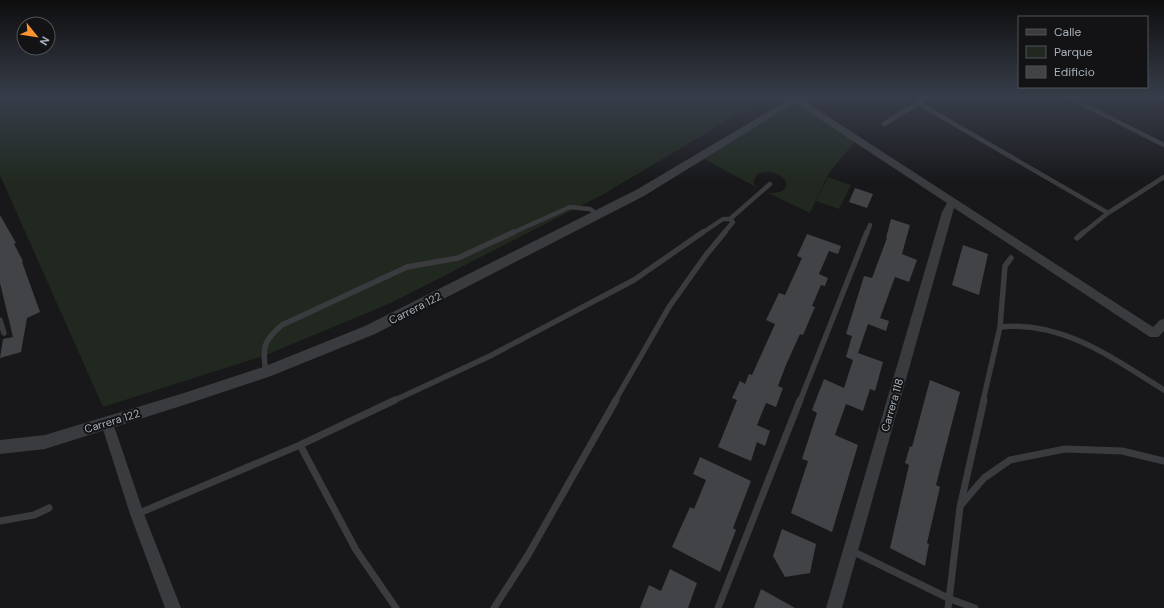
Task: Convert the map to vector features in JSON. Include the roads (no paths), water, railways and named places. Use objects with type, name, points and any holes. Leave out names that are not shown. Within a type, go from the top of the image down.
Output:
[{"type":"street","name":"Carrera 122","points":[[0,447],[45,442],[107,423],[266,372],[370,330],[599,216],[752,125]]},
{"type":"street","points":[[838,125],[1154,334],[1164,323]]},
{"type":"street","name":"Carrera 118","points":[[834,608],[947,212],[953,202]]},
{"type":"street","points":[[107,423],[137,514],[174,608]]},
{"type":"lane","points":[[959,125],[1108,213]]},
{"type":"lane","points":[[1125,125],[1164,145]]},
{"type":"lane","points":[[1077,238],[1108,213],[1164,177]]},
{"type":"lane","points":[[137,514],[300,444],[490,356],[634,280],[723,219],[730,219],[770,184]]},
{"type":"lane","points":[[266,372],[262,350],[266,340],[282,325],[407,267],[458,258],[570,207],[590,209],[599,216]]},
{"type":"lane","points":[[494,608],[528,555],[669,307],[706,255],[731,225],[732,222],[730,219]]},
{"type":"lane","points":[[718,608],[870,225]]},
{"type":"lane","points":[[948,608],[960,507],[1000,327],[1005,266],[1011,258]]},
{"type":"lane","points":[[0,320],[4,333]]},
{"type":"lane","points":[[1000,327],[1028,326],[1058,332],[1086,344],[1164,390]]},
{"type":"lane","points":[[300,444],[356,550],[396,608]]},
{"type":"lane","points":[[960,507],[984,478],[1010,460],[1065,449],[1122,451],[1164,461]]},
{"type":"lane","points":[[0,521],[34,515],[49,508]]},
{"type":"lane","points":[[851,550],[950,599],[975,608]]}]
